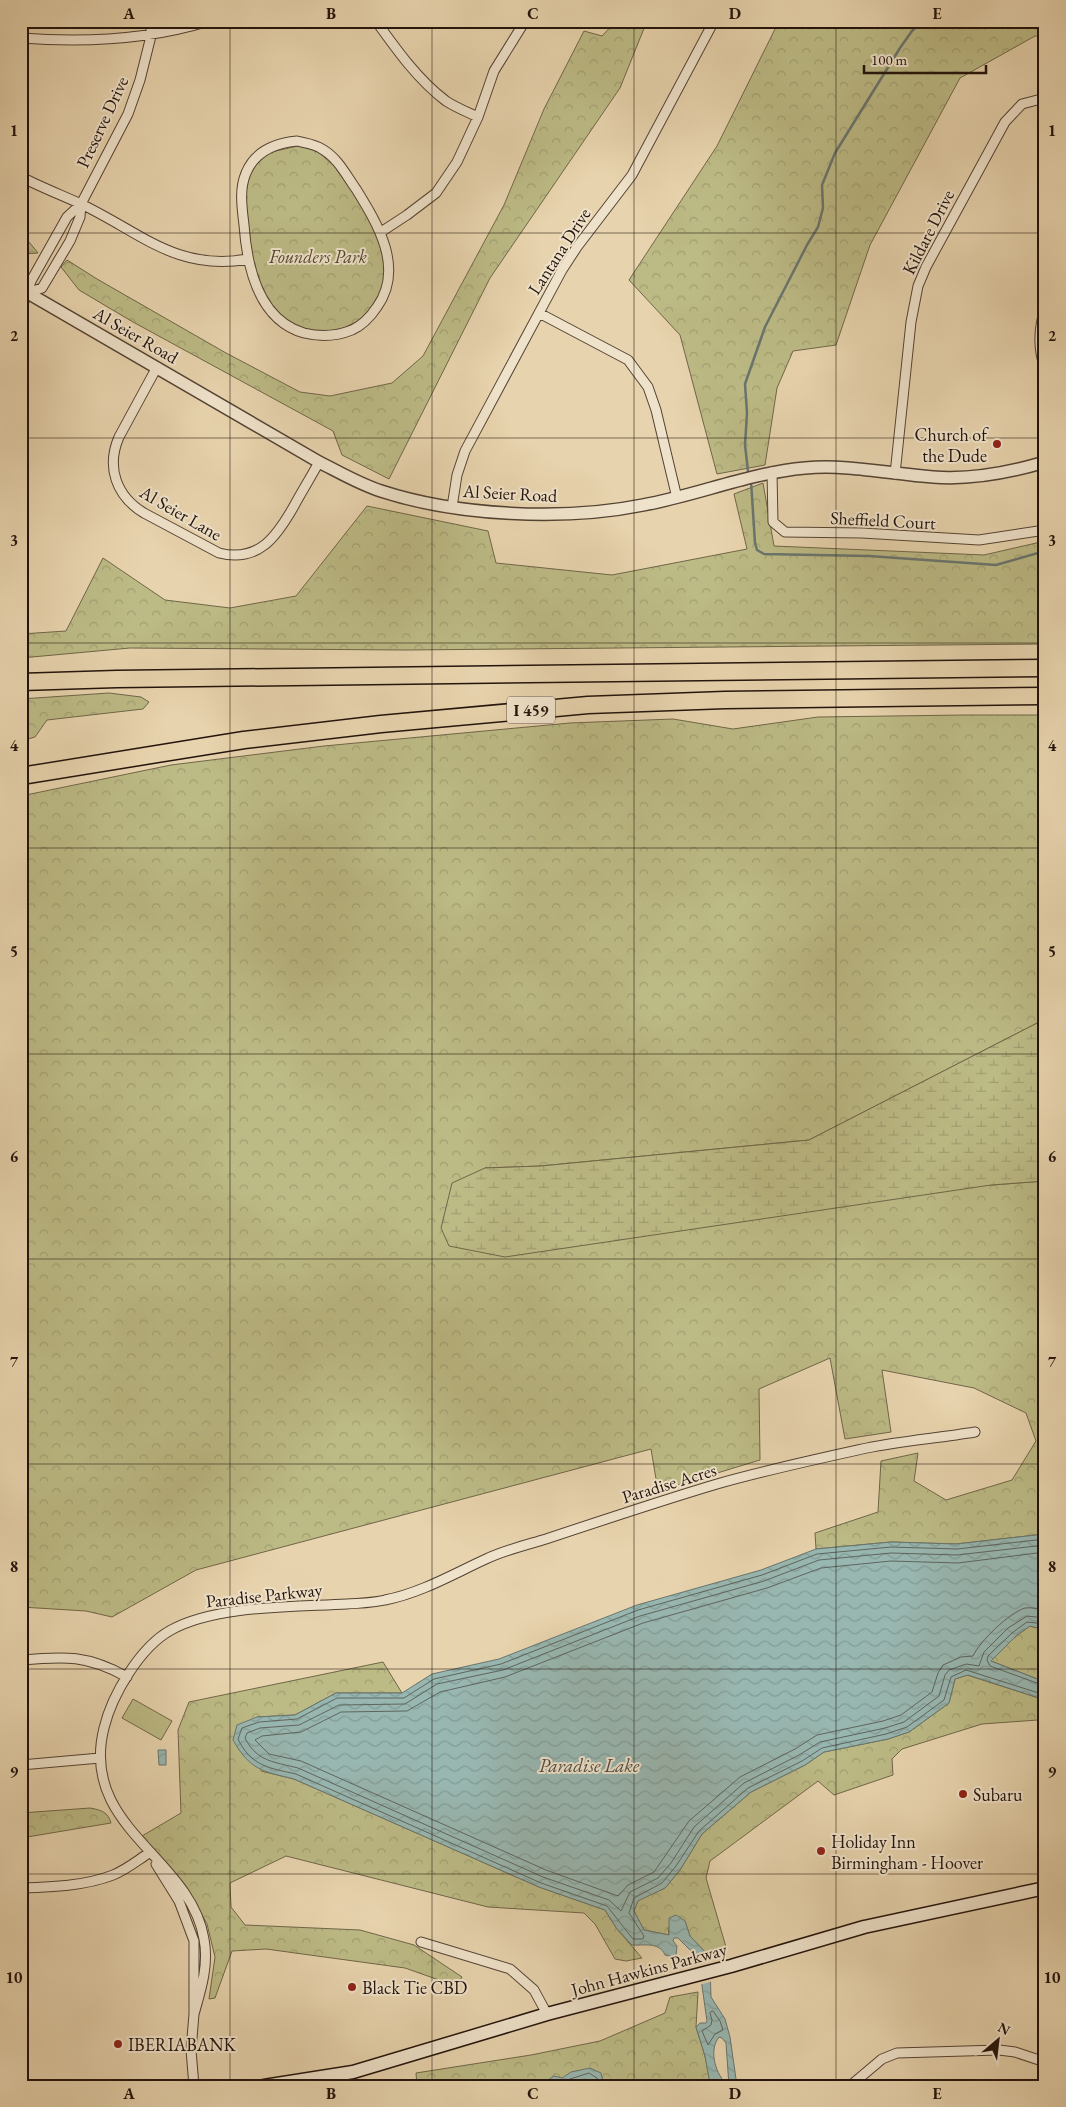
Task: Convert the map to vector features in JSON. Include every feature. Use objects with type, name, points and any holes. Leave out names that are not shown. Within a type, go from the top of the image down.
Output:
[{"type":"highway","name":"I 459","points":[[21,682],[117,679],[1045,668]]},
{"type":"highway","name":"I 459","points":[[21,776],[84,764],[244,740],[381,724],[588,705],[726,700],[1045,696]]},
{"type":"main road","name":"John Hawkins Parkway","points":[[264,2086],[358,2071],[547,2014],[732,1966],[864,1927],[1045,1888]]},
{"type":"street","name":"Preserve Drive","points":[[24,291],[67,217],[81,204],[128,114],[140,80],[151,36],[151,21]]},
{"type":"street","points":[[21,38],[83,41],[151,36],[209,21]]},
{"type":"street","points":[[376,21],[394,47],[447,101],[478,118]]},
{"type":"street","points":[[380,232],[436,193],[457,162],[478,118],[494,71],[525,21]]},
{"type":"street","name":"Lantana Drive","points":[[452,507],[457,475],[466,451],[539,313],[577,247],[632,175],[714,21]]},
{"type":"street","name":"Kildare Drive","points":[[895,474],[910,322],[918,286],[926,267],[1005,122],[1022,104],[1045,98]]},
{"type":"street","points":[[297,141],[322,148],[340,165],[380,232],[390,266],[386,293],[372,314],[356,328],[347,332],[315,336],[283,324],[267,308],[248,259],[241,200],[246,172],[260,154],[270,146],[283,142],[297,141]]},
{"type":"street","points":[[21,177],[81,204],[175,254],[203,262],[228,263],[248,259]]},
{"type":"street","name":"Preserve Drive","points":[[24,291],[42,288],[80,218],[81,204]]},
{"type":"street","points":[[21,310],[24,291]]},
{"type":"street","name":"Al Seier Road","points":[[24,291],[319,462],[356,481],[404,498],[452,507],[510,513],[556,514],[642,506],[677,498],[723,483],[772,472],[829,467],[935,477],[966,477],[996,474],[1045,462]]},
{"type":"street","points":[[1045,309],[1039,331],[1039,346],[1045,369]]},
{"type":"street","points":[[539,313],[628,360],[648,387],[656,410],[677,498]]},
{"type":"street","name":"Al Seier Lane","points":[[157,367],[114,447],[113,469],[119,490],[133,506],[144,513],[219,553],[226,555],[245,554],[263,546],[279,531],[319,462]]},
{"type":"street","name":"Sheffield Court","points":[[772,472],[773,522],[785,532],[862,533],[979,540],[1045,530]]},
{"type":"street","name":"Paradise Acres","points":[[384,1601],[417,1592],[490,1557],[719,1484],[870,1448],[975,1432]]},
{"type":"street","name":"Paradise Parkway","points":[[194,2086],[191,2050],[194,2014],[203,1984],[205,1957],[201,1926],[196,1910],[187,1895],[149,1853],[114,1809],[100,1758],[104,1728],[109,1711],[137,1661],[156,1641],[168,1632],[200,1618],[229,1612],[384,1601]]},
{"type":"street","points":[[21,1660],[75,1657],[96,1662],[128,1677]]},
{"type":"street","points":[[21,1765],[100,1758]]},
{"type":"street","points":[[21,1888],[95,1880],[114,1874],[149,1853]]},
{"type":"street","points":[[421,1942],[510,1969],[534,1990],[547,2014]]},
{"type":"street","points":[[850,2086],[882,2059],[897,2053],[999,2050],[1015,2052],[1045,2062]]},
{"type":"green space","points":[[616,21],[647,21],[620,88],[490,278],[389,479],[342,455],[333,431],[133,322],[79,290],[61,267],[67,260],[226,353],[300,392],[330,396],[392,383],[423,356],[504,205],[544,109],[584,31],[602,36]]},
{"type":"green space","points":[[779,21],[1045,21],[1045,36],[1035,36],[960,78],[870,245],[836,345],[793,351],[777,388],[765,465],[717,474],[680,335],[629,280],[717,146]]},
{"type":"green space","name":"Founders Park","points":[[298,146],[316,150],[334,166],[381,232],[385,279],[377,300],[362,319],[335,332],[311,332],[285,324],[269,307],[248,258],[243,188],[252,166],[271,152]]},
{"type":"green space","points":[[21,238],[29,242],[38,253],[21,254]]},
{"type":"green space","points":[[763,483],[774,546],[984,555],[1045,541],[1045,644],[406,650],[130,648],[21,658],[21,634],[66,631],[103,558],[165,600],[230,608],[296,596],[367,506],[488,531],[496,563],[612,575],[747,549],[734,494]]},
{"type":"green space","points":[[109,693],[141,697],[149,702],[143,709],[47,720],[35,737],[21,741],[21,699]]},
{"type":"green space","points":[[1045,715],[1045,1019],[809,1140],[541,1166],[485,1168],[991,1185],[1045,1181],[1045,1534],[956,1544],[891,1542],[816,1549],[815,1533],[878,1512],[881,1461],[918,1453],[914,1481],[946,1500],[1012,1480],[1036,1441],[1026,1413],[974,1388],[882,1370],[891,1432],[845,1439],[830,1358],[759,1389],[760,1460],[658,1491],[651,1449],[196,1570],[112,1617],[86,1611],[21,1607],[21,796],[171,765],[324,746],[570,723],[673,719],[733,729],[818,717]]},
{"type":"green space","points":[[1045,1019],[1045,1181],[991,1185],[505,1257],[449,1246],[441,1228],[452,1183],[485,1168],[541,1166],[809,1140]]},
{"type":"green space","points":[[1030,1626],[1045,1630],[1045,1682],[991,1661],[1016,1636]]},
{"type":"green space","points":[[383,1662],[402,1693],[336,1693],[295,1715],[257,1717],[261,1771],[294,1779],[539,1887],[605,1910],[617,1929],[642,1958],[626,1961],[615,1959],[595,1924],[584,1913],[488,1907],[286,1856],[230,1883],[231,1907],[245,1925],[360,1930],[414,1945],[462,1977],[456,1986],[405,1968],[266,1949],[232,1951],[215,1998],[209,1999],[215,1957],[207,1924],[186,1886],[142,1836],[181,1813],[178,1730],[189,1702]]},
{"type":"green space","points":[[967,1675],[1045,1700],[1045,1723],[1038,1720],[982,1724],[902,1749],[892,1759],[893,1775],[834,1795],[818,1781],[710,1861],[706,1878],[726,1947],[705,1952],[690,1936],[685,1921],[668,1928],[669,1935],[644,1930],[634,1911],[638,1900],[665,1888],[680,1870],[702,1834],[751,1792],[805,1765],[824,1752],[888,1739],[909,1732],[949,1703],[955,1679]]},
{"type":"green space","points":[[133,1699],[172,1721],[161,1740],[122,1718]]},
{"type":"green space","points":[[90,1808],[104,1812],[111,1823],[21,1838],[21,1813]]},
{"type":"green space","points":[[698,1992],[696,2027],[705,2056],[711,2086],[417,2086],[416,2073],[531,2055],[600,2041],[665,2013],[670,1997]]},
{"type":"water","name":"Paradise Lake","points":[[1045,1534],[1045,1630],[1030,1626],[1016,1636],[991,1661],[1045,1682],[1045,1700],[968,1675],[955,1679],[949,1703],[909,1732],[888,1739],[824,1752],[805,1765],[751,1792],[702,1834],[680,1870],[665,1888],[638,1901],[634,1911],[644,1930],[669,1935],[669,1918],[676,1915],[685,1921],[690,1936],[705,1952],[710,1965],[711,1997],[725,2019],[730,2037],[737,2086],[729,2086],[726,2043],[719,2037],[714,2049],[715,2063],[720,2076],[728,2086],[711,2086],[710,2084],[705,2056],[696,2027],[700,2023],[706,2023],[707,2021],[698,1958],[678,1938],[674,1938],[673,1941],[677,1946],[676,1955],[672,1957],[665,1955],[655,1946],[632,1945],[617,1929],[605,1910],[539,1887],[294,1779],[258,1768],[245,1758],[233,1740],[237,1725],[257,1717],[295,1715],[336,1693],[402,1693],[432,1674],[499,1659],[637,1605],[761,1570],[816,1549],[891,1542],[956,1544]]},
{"type":"water","points":[[158,1750],[166,1750],[166,1765],[159,1765]]},
{"type":"water","points":[[590,2068],[601,2073],[604,2086],[540,2085],[554,2076],[562,2078],[571,2072]]},
{"type":"pier","points":[[709,1955],[713,1965],[713,1981],[699,1985],[695,1958]]},
{"type":"waterway","points":[[748,471],[745,445],[747,413],[745,384],[765,327],[818,227],[823,208],[822,185],[835,153],[900,48],[922,21]]},
{"type":"waterway","points":[[751,481],[755,543],[757,550],[764,554],[869,556],[996,565],[1045,551]]},
{"type":"place","name":"Church of the Dude","points":[[997,444]]},
{"type":"place","name":"Subaru","points":[[963,1794]]},
{"type":"place","name":"Holiday Inn Birmingham - Hoover","points":[[821,1851]]},
{"type":"place","name":"Black Tie CBD","points":[[352,1987]]},
{"type":"place","name":"IBERIABANK","points":[[118,2044]]}]
